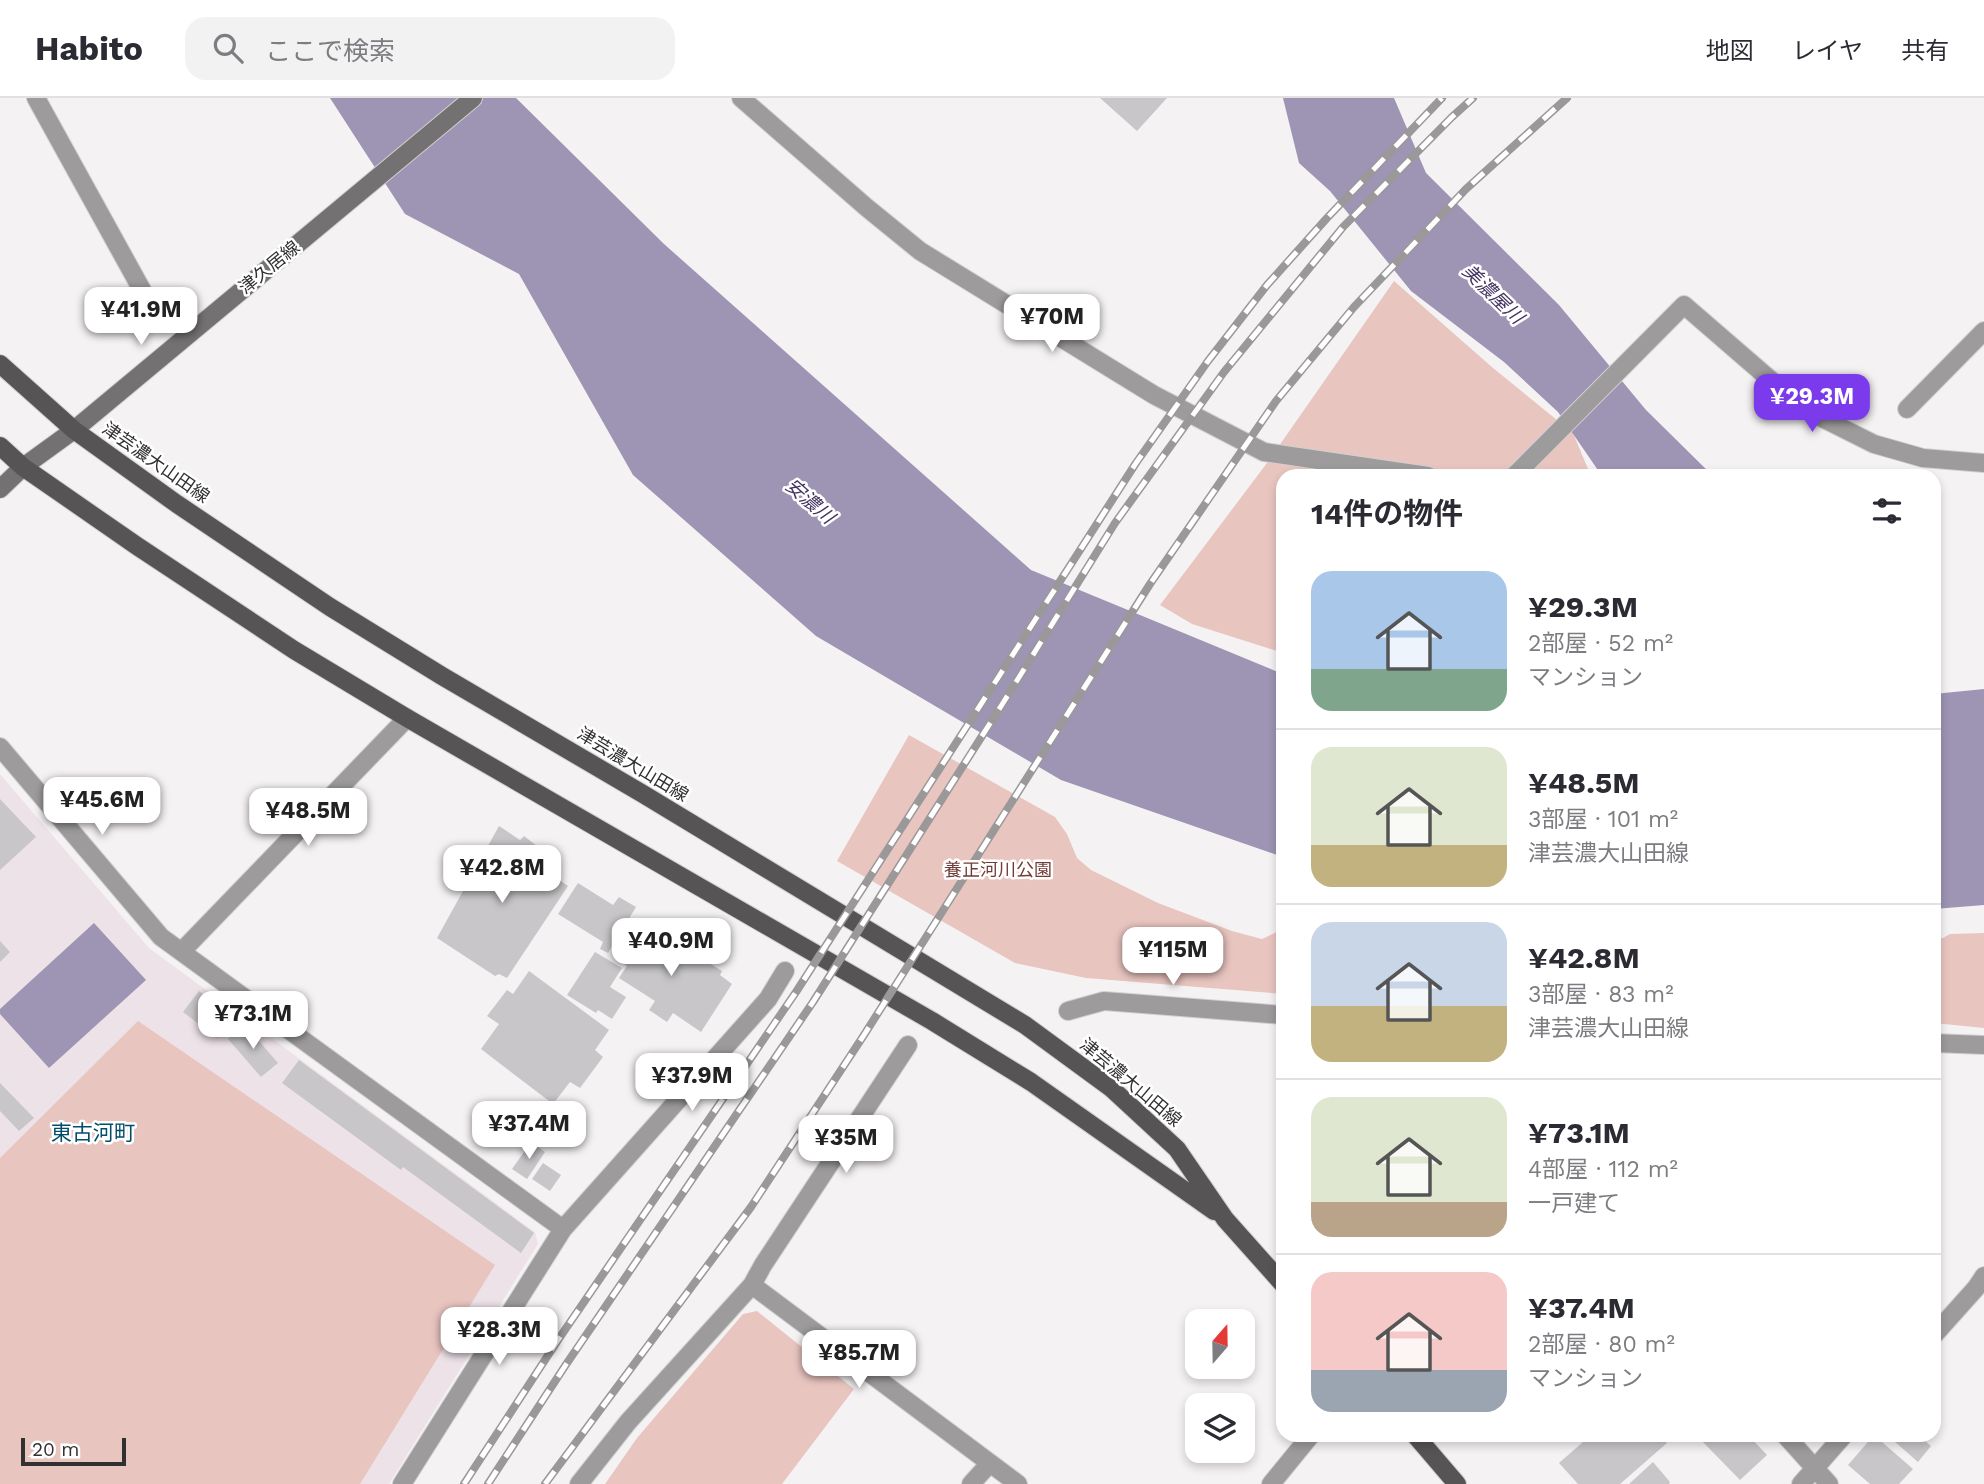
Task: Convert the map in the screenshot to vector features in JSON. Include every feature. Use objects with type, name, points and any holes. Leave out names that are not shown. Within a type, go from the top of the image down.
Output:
[{"type":"main road","name":"津久居線","points":[[0,489],[23,467],[74,429],[473,98]]},
{"type":"main road","name":"津芸濃大山田線","points":[[0,365],[74,429],[177,504],[330,607],[1025,1025],[1111,1088],[1177,1149],[1225,1219],[1276,1276]]},
{"type":"main road","name":"津芸濃大山田線","points":[[0,446],[23,467],[294,650],[932,1021],[1031,1082],[1225,1219]]},
{"type":"main road","points":[[1421,1442],[1457,1484]]},
{"type":"street","points":[[36,98],[158,318]]},
{"type":"street","points":[[741,98],[920,251],[1154,395],[1264,453],[1378,469]]},
{"type":"street","points":[[1521,469],[1684,305],[1788,395],[1820,417],[1874,444],[1923,458],[1984,463]]},
{"type":"street","points":[[1907,409],[1984,331]]},
{"type":"street","points":[[182,951],[407,718]]},
{"type":"street","points":[[0,747],[161,937],[563,1229]]},
{"type":"street","points":[[402,1484],[563,1229],[768,999],[785,971]]},
{"type":"street","points":[[1068,1011],[1104,1001],[1276,1014]]},
{"type":"street","points":[[1941,1043],[1984,1045]]},
{"type":"street","points":[[579,1484],[628,1422],[752,1285],[908,1045]]},
{"type":"street","points":[[1941,1327],[1976,1289],[1984,1276]]},
{"type":"street","points":[[752,1285],[1018,1484]]},
{"type":"street","points":[[1271,1484],[1305,1442]]},
{"type":"street","points":[[1791,1442],[1829,1484]]},
{"type":"street","points":[[1801,1484],[1838,1442]]},
{"type":"street","points":[[971,1484],[990,1463]]},
{"type":"shaded area","points":[[0,774],[149,948],[535,1232],[538,1244],[389,1484],[0,1484]]},
{"type":"green space","points":[[1394,281],[1493,368],[1573,433],[1588,469],[1276,469],[1276,651],[1192,624],[1160,605],[1267,463]]},
{"type":"green space","name":"養正河川公園","points":[[909,735],[1055,817],[1067,834],[1077,858],[1091,870],[1158,903],[1232,931],[1262,939],[1276,932],[1276,993],[1086,978],[1015,963],[837,861]]},
{"type":"green space","points":[[1984,933],[1984,1028],[1941,1024],[1941,938],[1950,934]]},
{"type":"green space","points":[[138,1021],[495,1265],[360,1484],[0,1484],[0,1158]]},
{"type":"green space","points":[[757,1311],[854,1389],[782,1484],[605,1484],[637,1438],[743,1314]]},
{"type":"water","name":"安濃川","points":[[330,98],[516,98],[664,244],[1031,570],[1276,671],[1276,855],[1061,780],[816,636],[633,475],[519,274],[405,214]]},
{"type":"water","name":"美濃屋川","points":[[1283,98],[1394,98],[1426,173],[1559,305],[1646,410],[1706,469],[1597,469],[1558,412],[1504,362],[1411,291],[1330,191],[1299,163]]},
{"type":"water","points":[[1984,689],[1984,905],[1941,908],[1941,693]]},
{"type":"water","points":[[94,923],[146,980],[49,1068],[0,1014],[0,1009]]},
{"type":"building","points":[[1100,98],[1167,98],[1137,131]]},
{"type":"building","points":[[0,799],[36,837],[0,870]]},
{"type":"building","points":[[499,826],[520,840],[524,836],[537,846],[531,860],[568,886],[507,978],[499,974],[495,976],[437,938]]},
{"type":"building","points":[[578,883],[613,905],[619,897],[636,907],[608,953],[600,949],[603,942],[558,914]]},
{"type":"building","points":[[640,918],[651,926],[648,930],[701,964],[704,960],[722,971],[720,975],[732,984],[701,1032],[673,1013],[667,1022],[649,1010],[655,1001],[619,978],[627,966],[614,958],[630,935],[626,933],[634,920],[637,922]]},
{"type":"building","points":[[0,941],[10,952],[0,962]]},
{"type":"building","points":[[595,952],[622,968],[610,987],[626,997],[612,1019],[598,1010],[596,1013],[567,995]]},
{"type":"building","points":[[529,971],[609,1030],[595,1050],[603,1057],[580,1088],[570,1082],[553,1104],[481,1049],[499,1024],[487,1016],[507,990],[513,994]]},
{"type":"building","points":[[199,991],[233,1016],[217,1038],[183,1012]]},
{"type":"building","points":[[245,1025],[278,1063],[261,1077],[228,1039]]},
{"type":"building","points":[[299,1060],[534,1233],[521,1253],[282,1083]]},
{"type":"building","points":[[0,1083],[34,1118],[19,1131],[0,1111]]},
{"type":"building","points":[[531,1142],[545,1152],[527,1179],[512,1169]]},
{"type":"building","points":[[543,1163],[561,1175],[550,1191],[532,1179]]},
{"type":"building","points":[[1583,1442],[1667,1443],[1620,1484],[1578,1484],[1559,1463]]},
{"type":"building","points":[[1703,1442],[1755,1442],[1767,1455],[1740,1480]]},
{"type":"building","points":[[1868,1442],[1882,1442],[1913,1469],[1899,1484],[1870,1484],[1848,1465]]},
{"type":"building","points":[[1895,1442],[1926,1442],[1931,1446],[1918,1462]]},
{"type":"building","points":[[1653,1462],[1669,1484],[1629,1484]]},
{"type":"railway","points":[[464,1484],[558,1340],[796,992],[1136,463],[1208,361],[1267,285],[1442,98]]},
{"type":"railway","points":[[488,1484],[565,1366],[813,1002],[1115,523],[1224,372],[1343,227],[1473,98]]},
{"type":"railway","points":[[545,1484],[751,1207],[864,1035],[1150,584],[1276,401],[1354,307],[1466,189],[1567,98]]},
{"type":"district","name":"東古河町","points":[[93,1132]]}]
